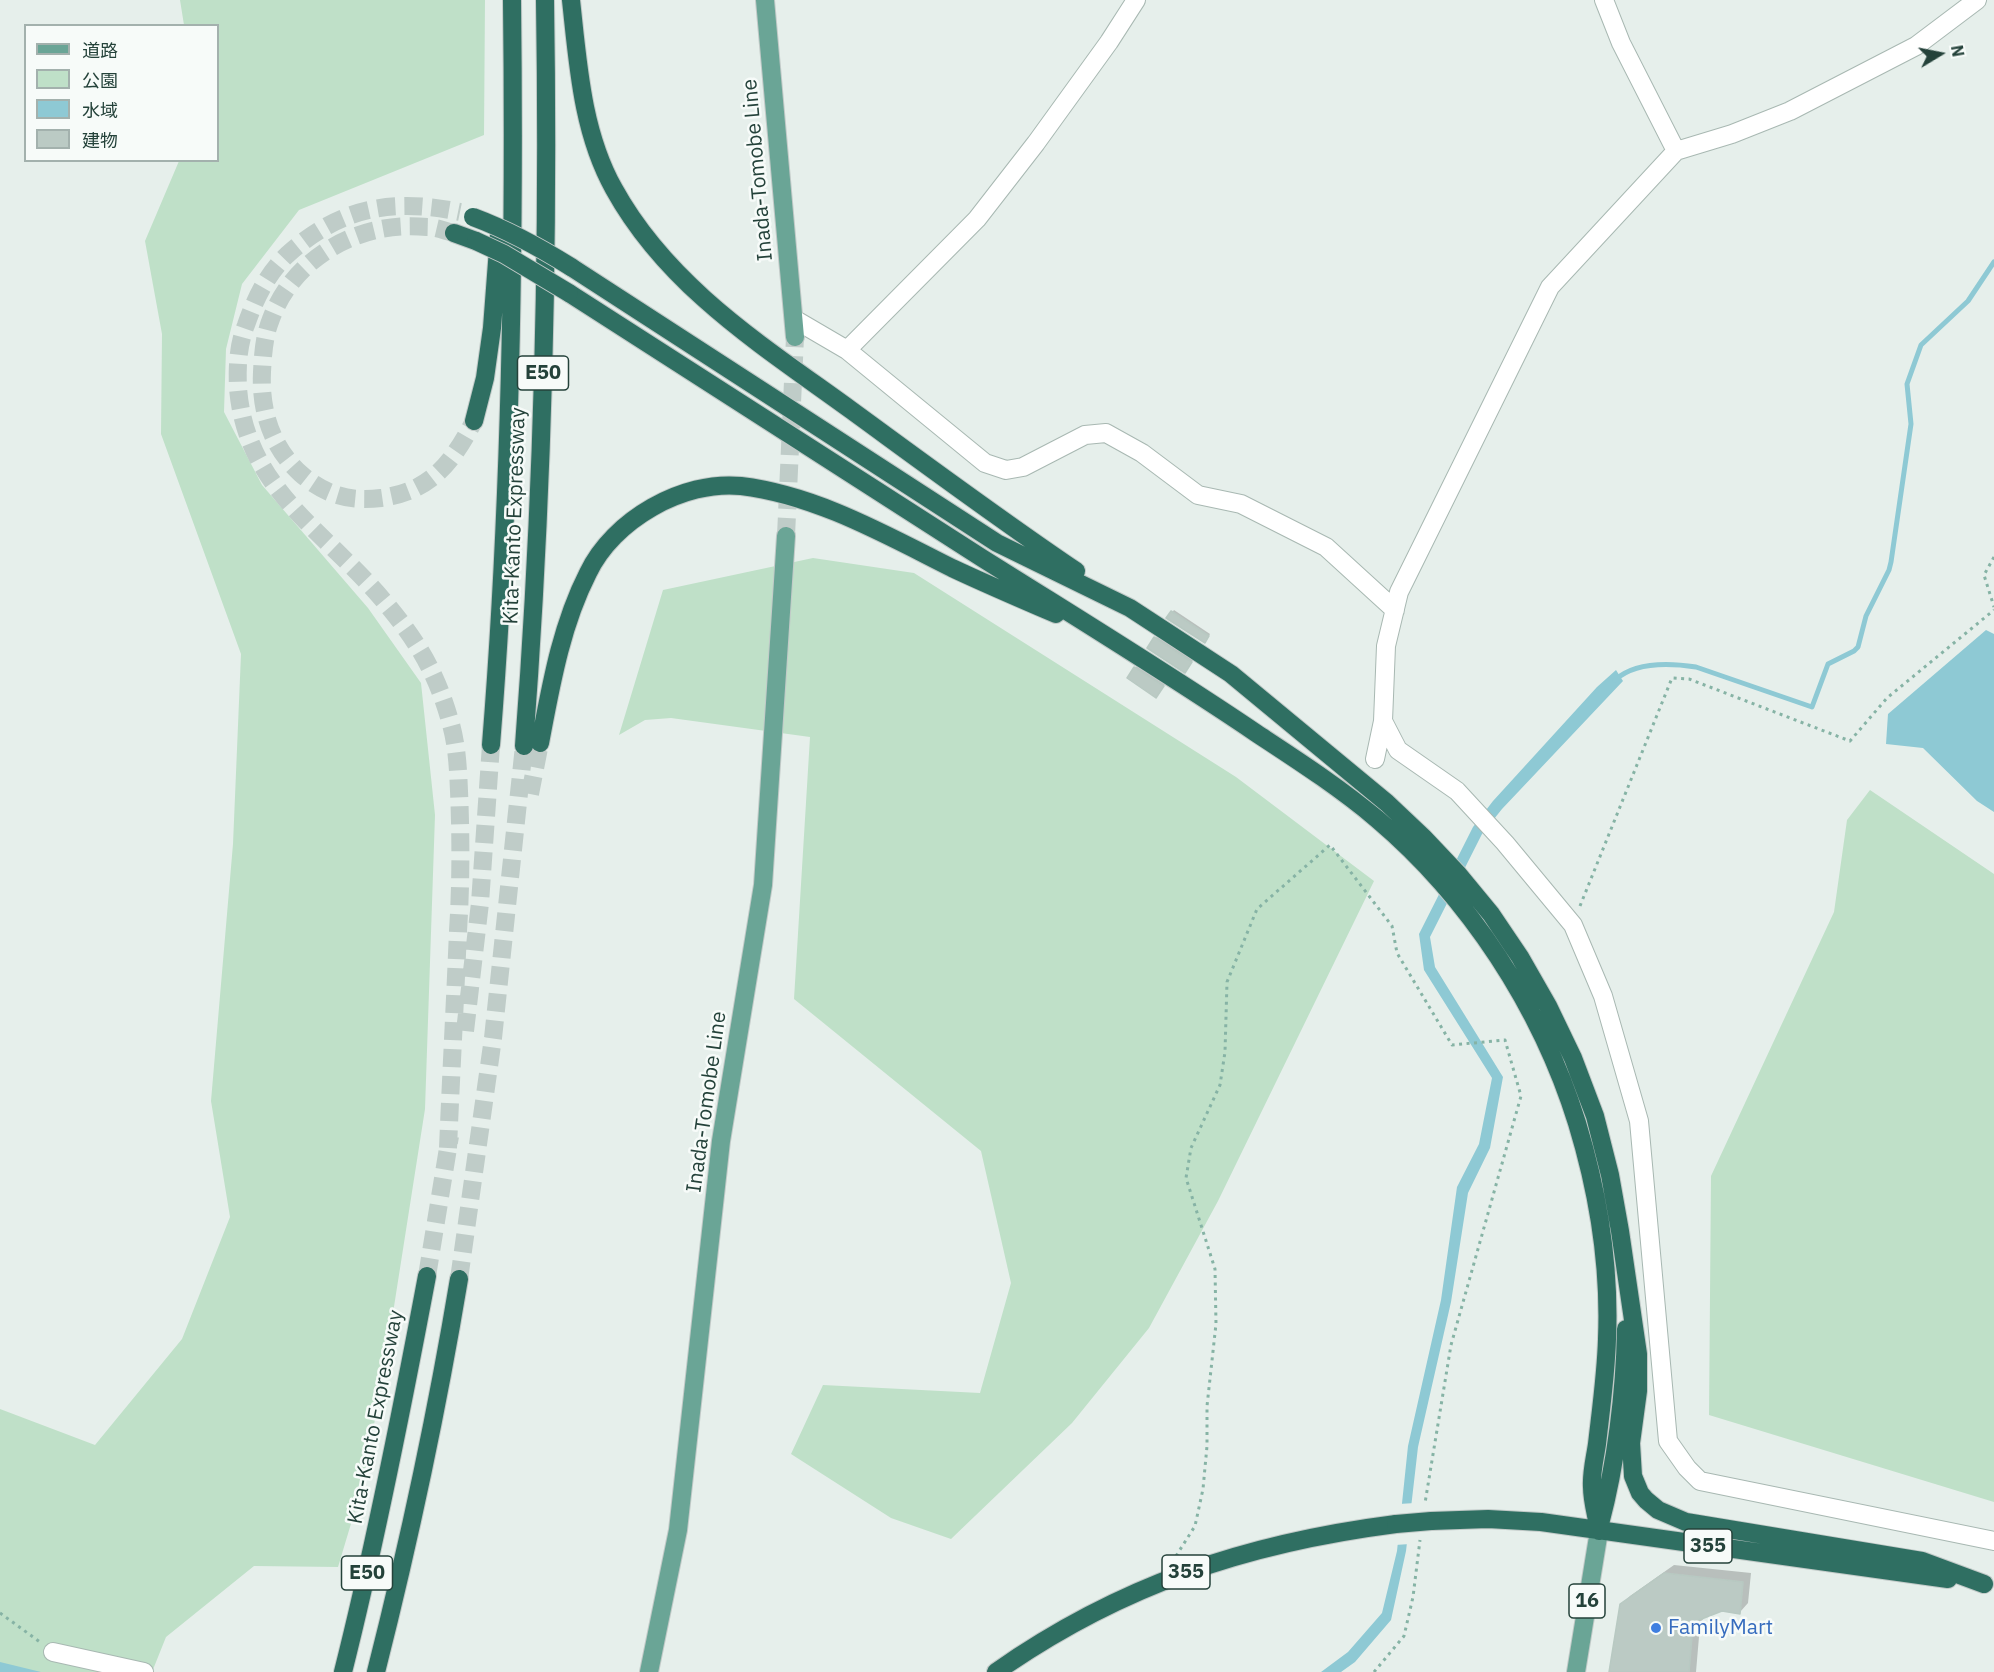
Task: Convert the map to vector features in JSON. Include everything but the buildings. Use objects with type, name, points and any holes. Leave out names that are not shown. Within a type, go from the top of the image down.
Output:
[{"type":"highway","name":"Kita-Kanto Expressway","points":[[491,745],[507,494],[511,340],[512,0]]},
{"type":"highway","name":"Kita-Kanto Expressway","points":[[545,0],[546,191],[532,744],[567,620],[588,570],[611,538],[637,515],[667,499],[704,489],[738,486],[774,492],[821,507],[978,580],[1113,639]]},
{"type":"highway","points":[[572,0],[585,112],[598,151],[613,188],[633,221],[656,252],[683,281],[758,342],[1007,525],[1231,674],[1387,803],[1458,874],[1491,914],[1520,957],[1548,1006],[1573,1058],[1595,1116],[1610,1175],[1638,1354],[1638,1391],[1631,1461],[1633,1476],[1640,1494],[1658,1510],[1686,1522],[1922,1561],[1989,1585]]},
{"type":"highway","points":[[474,421],[486,378],[492,328],[513,64]]},
{"type":"highway","points":[[467,214],[515,234],[571,267],[997,543],[1130,608]]},
{"type":"highway","points":[[454,233],[504,254],[569,293],[1113,639],[1331,783],[1377,819],[1413,853],[1453,897],[1506,970],[1532,1016],[1557,1069],[1577,1122],[1591,1179],[1601,1234],[1606,1289],[1607,1339],[1592,1487],[1599,1531]]},
{"type":"highway","name":"Kita-Kanto Expressway","points":[[343,1672],[361,1602],[427,1276]]},
{"type":"highway","name":"E50","points":[[376,1672],[422,1479],[442,1381],[459,1279]]},
{"type":"highway","points":[[1599,1531],[1610,1489],[1622,1387],[1627,1285]]},
{"type":"highway","name":"355","points":[[996,1672],[1070,1624],[1110,1603],[1176,1576],[1218,1561],[1310,1537],[1396,1524],[1428,1514],[1527,1521],[1989,1585]]},
{"type":"main road","name":"Inada-Tomobe Line","points":[[765,0],[795,328]]},
{"type":"main road","name":"Inada-Tomobe Line","points":[[649,1672],[678,1530],[722,1141],[763,885],[786,536]]},
{"type":"main road","name":"16","points":[[1576,1672],[1599,1531]]},
{"type":"street","points":[[847,350],[977,219],[1069,97],[1136,0]]},
{"type":"street","points":[[1604,0],[1621,43],[1676,151]]},
{"type":"street","points":[[1375,759],[1383,721],[1386,646],[1399,592],[1550,287],[1676,151],[1732,134],[1790,111],[1916,46],[1977,0]]},
{"type":"street","points":[[795,328],[847,350],[984,463],[1006,470],[1023,467],[1085,435],[1106,433],[1142,453],[1198,495],[1241,504],[1326,547],[1395,610]]},
{"type":"street","points":[[1383,721],[1398,750],[1457,790],[1505,843],[1573,926],[1603,996],[1639,1121],[1668,1442],[1687,1468],[1700,1481],[1994,1541]]},
{"type":"street","points":[[53,1652],[144,1672]]},
{"type":"path","points":[[1573,926],[1672,678],[1689,679],[1850,741],[1887,698],[1994,608],[1984,575],[1994,557]]},
{"type":"path","points":[[1176,1576],[1175,1558],[1195,1526],[1203,1489],[1207,1446],[1207,1406],[1216,1324],[1215,1269],[1186,1178],[1191,1148],[1220,1085],[1225,1052],[1227,982],[1257,909],[1330,845],[1392,926],[1397,953],[1452,1046],[1505,1040],[1521,1096],[1451,1345],[1428,1514]]},
{"type":"path","points":[[1374,1672],[1404,1635],[1413,1597],[1420,1538]]},
{"type":"path","points":[[0,1613],[53,1652]]},
{"type":"green space","points":[[180,0],[485,0],[484,135],[299,210],[242,284],[226,349],[224,412],[262,485],[368,608],[421,683],[435,815],[425,1109],[382,1383],[362,1487],[338,1567],[254,1566],[166,1637],[152,1672],[0,1672],[0,1409],[95,1445],[182,1339],[230,1217],[211,1101],[233,844],[241,654],[161,434],[162,334],[145,241],[179,162],[219,162],[219,24],[184,24]]},
{"type":"green space","points":[[813,558],[914,573],[1236,777],[1374,881],[1218,1201],[1149,1328],[1072,1423],[951,1539],[891,1518],[791,1454],[823,1385],[980,1393],[1011,1283],[981,1151],[794,999],[810,737],[671,718],[645,720],[619,735],[663,590]]},
{"type":"green space","points":[[1870,790],[1994,874],[1994,1502],[1709,1415],[1711,1176],[1834,912],[1847,820]]},
{"type":"water","points":[[1986,630],[1994,634],[1994,812],[1977,801],[1923,748],[1886,744],[1888,714]]},
{"type":"water","points":[[1616,670],[1623,681],[1502,809],[1482,834],[1430,937],[1435,967],[1503,1077],[1490,1148],[1468,1193],[1451,1302],[1418,1447],[1406,1551],[1391,1620],[1355,1662],[1341,1672],[1321,1672],[1348,1652],[1382,1613],[1397,1551],[1408,1446],[1441,1300],[1457,1187],[1479,1144],[1492,1078],[1424,970],[1419,934],[1473,827],[1493,801],[1597,687]]},
{"type":"water","points":[[0,1662],[41,1672],[0,1672]]},
{"type":"pier","points":[[1415,1503],[1410,1544],[1395,1545],[1399,1504]]},
{"type":"waterway","points":[[1615,680],[1643,666],[1664,664],[1696,667],[1812,707],[1828,664],[1858,647],[1866,616],[1889,570],[1911,424],[1907,384],[1921,345],[1968,301],[1994,262]]},
{"type":"tunnel","points":[[448,1148],[460,861],[458,774],[452,730],[438,686],[424,656],[405,628],[360,575],[291,506],[272,481],[256,454],[244,423],[238,388],[238,372],[241,340],[258,296],[280,262],[307,239],[327,226],[368,210],[412,206],[460,212]]},
{"type":"tunnel","points":[[454,233],[437,228],[403,226],[378,230],[355,236],[313,260],[296,277],[282,297],[271,319],[265,338],[263,401],[275,441],[291,464],[319,487],[348,498],[381,498],[414,489],[427,482],[448,462],[474,421]]},
{"type":"tunnel","points":[[786,536],[795,337]]},
{"type":"tunnel","points":[[530,794],[540,743]]},
{"type":"tunnel","points":[[465,1031],[480,903],[491,745]]},
{"type":"tunnel","points":[[459,1279],[493,1038],[524,746]]},
{"type":"tunnel","points":[[427,1276],[450,1136]]},
{"type":"place","name":"FamilyMart","points":[[1656,1628]]}]
